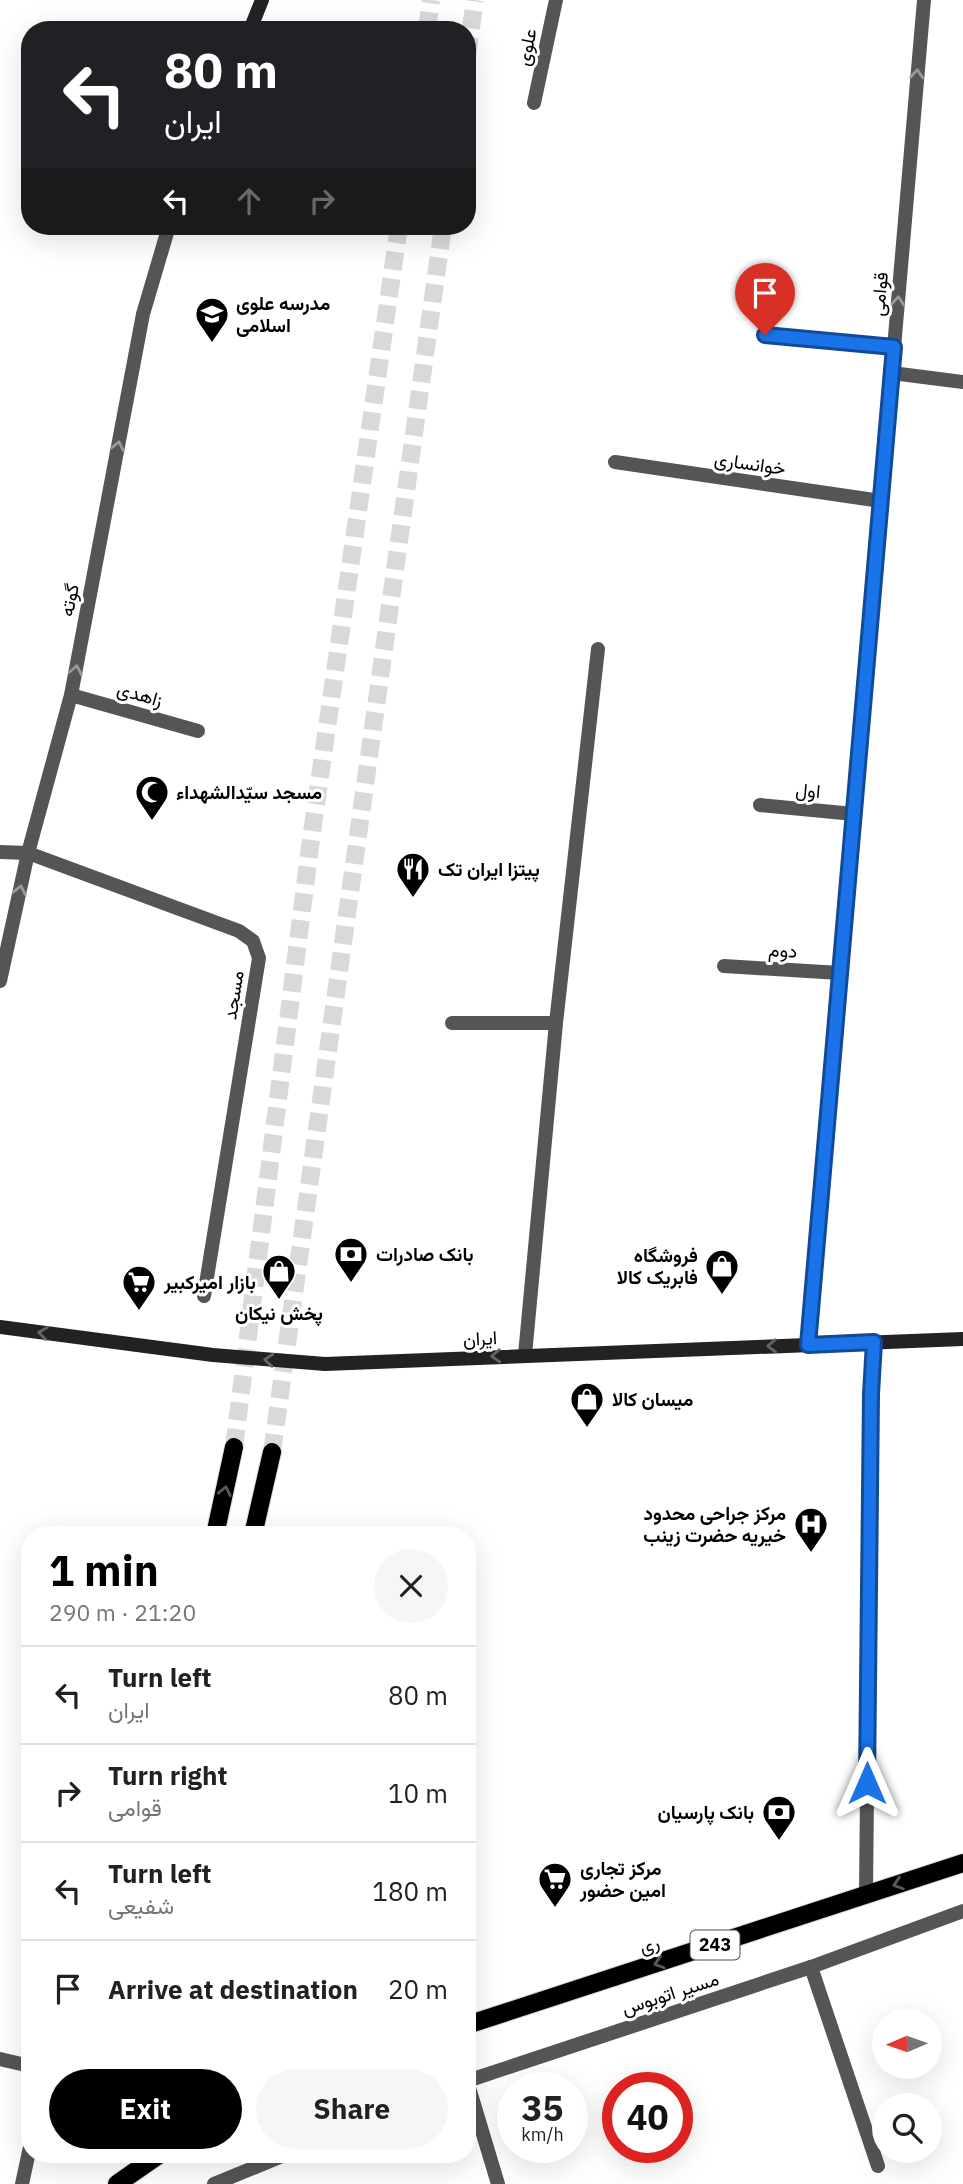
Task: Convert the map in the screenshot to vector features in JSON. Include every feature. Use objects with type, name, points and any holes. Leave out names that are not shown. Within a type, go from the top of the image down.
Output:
[{"type":"main road","points":[[254,21],[262,0]]},
{"type":"main road","name":"ایران","points":[[0,1327],[213,1355],[325,1364],[963,1339]]},
{"type":"main road","points":[[217,1526],[234,1447]]},
{"type":"main road","points":[[255,1526],[272,1452]]},
{"type":"main road","name":"ری","points":[[476,2022],[963,1863]]},
{"type":"main road","points":[[117,2184],[147,2163]]},
{"type":"street","name":"علوی","points":[[534,103],[556,0]]},
{"type":"street","name":"قوامی","points":[[808,1345],[924,0]]},
{"type":"street","name":"گوته","points":[[0,981],[28,853],[71,695],[143,314],[166,235]]},
{"type":"street","points":[[765,335],[894,347]]},
{"type":"street","points":[[892,373],[963,382]]},
{"type":"street","name":"خوانساری","points":[[615,462],[881,501]]},
{"type":"street","points":[[525,1355],[556,1023],[598,649]]},
{"type":"street","name":"زاهدی","points":[[71,695],[198,731]]},
{"type":"street","name":"اول","points":[[760,805],[854,814]]},
{"type":"street","name":"مسجد","points":[[0,852],[28,853],[239,931],[253,941],[259,958],[204,1296]]},
{"type":"street","name":"دوم","points":[[724,966],[840,973]]},
{"type":"street","points":[[452,1023],[556,1023]]},
{"type":"street","points":[[866,1894],[871,1394],[874,1342]]},
{"type":"street","name":"مسیر اتوبوس","points":[[476,2078],[811,1967],[963,1911]]},
{"type":"street","points":[[811,1967],[878,2166]]},
{"type":"street","points":[[0,2059],[21,2064]]},
{"type":"street","points":[[476,2111],[498,2184]]},
{"type":"street","points":[[22,2184],[27,2163]]},
{"type":"street","points":[[214,2184],[265,2163]]},
{"type":"tunnel","points":[[428,21],[431,0]]},
{"type":"tunnel","points":[[472,21],[475,0]]},
{"type":"tunnel","points":[[234,1447],[311,839],[398,235]]},
{"type":"tunnel","points":[[272,1452],[442,235]]},
{"type":"place","name":"مدرسه علوی اسلامی","points":[[212,344]]},
{"type":"place","name":"مسجد سیّدالشهداء","points":[[152,822]]},
{"type":"place","name":"پیتزا ایران تک","points":[[413,899]]},
{"type":"place","name":"بانک صادرات","points":[[351,1284]]},
{"type":"place","name":"فروشگاه فابریک کالا","points":[[722,1296]]},
{"type":"place","name":"پخش نیکان","points":[[279,1301]]},
{"type":"place","name":"بازار امیرکبیر","points":[[139,1312]]},
{"type":"place","name":"میسان کالا","points":[[587,1429]]},
{"type":"place","name":"مرکز جراحی محدود خیریه حضرت زینب","points":[[811,1554]]},
{"type":"place","name":"بانک پارسیان","points":[[779,1842]]},
{"type":"place","name":"مرکز تجاری امین حضور","points":[[555,1909]]},
{"type":"route","points":[[765,335],[894,347],[808,1345],[874,1342],[871,1394],[867,1783]]}]
